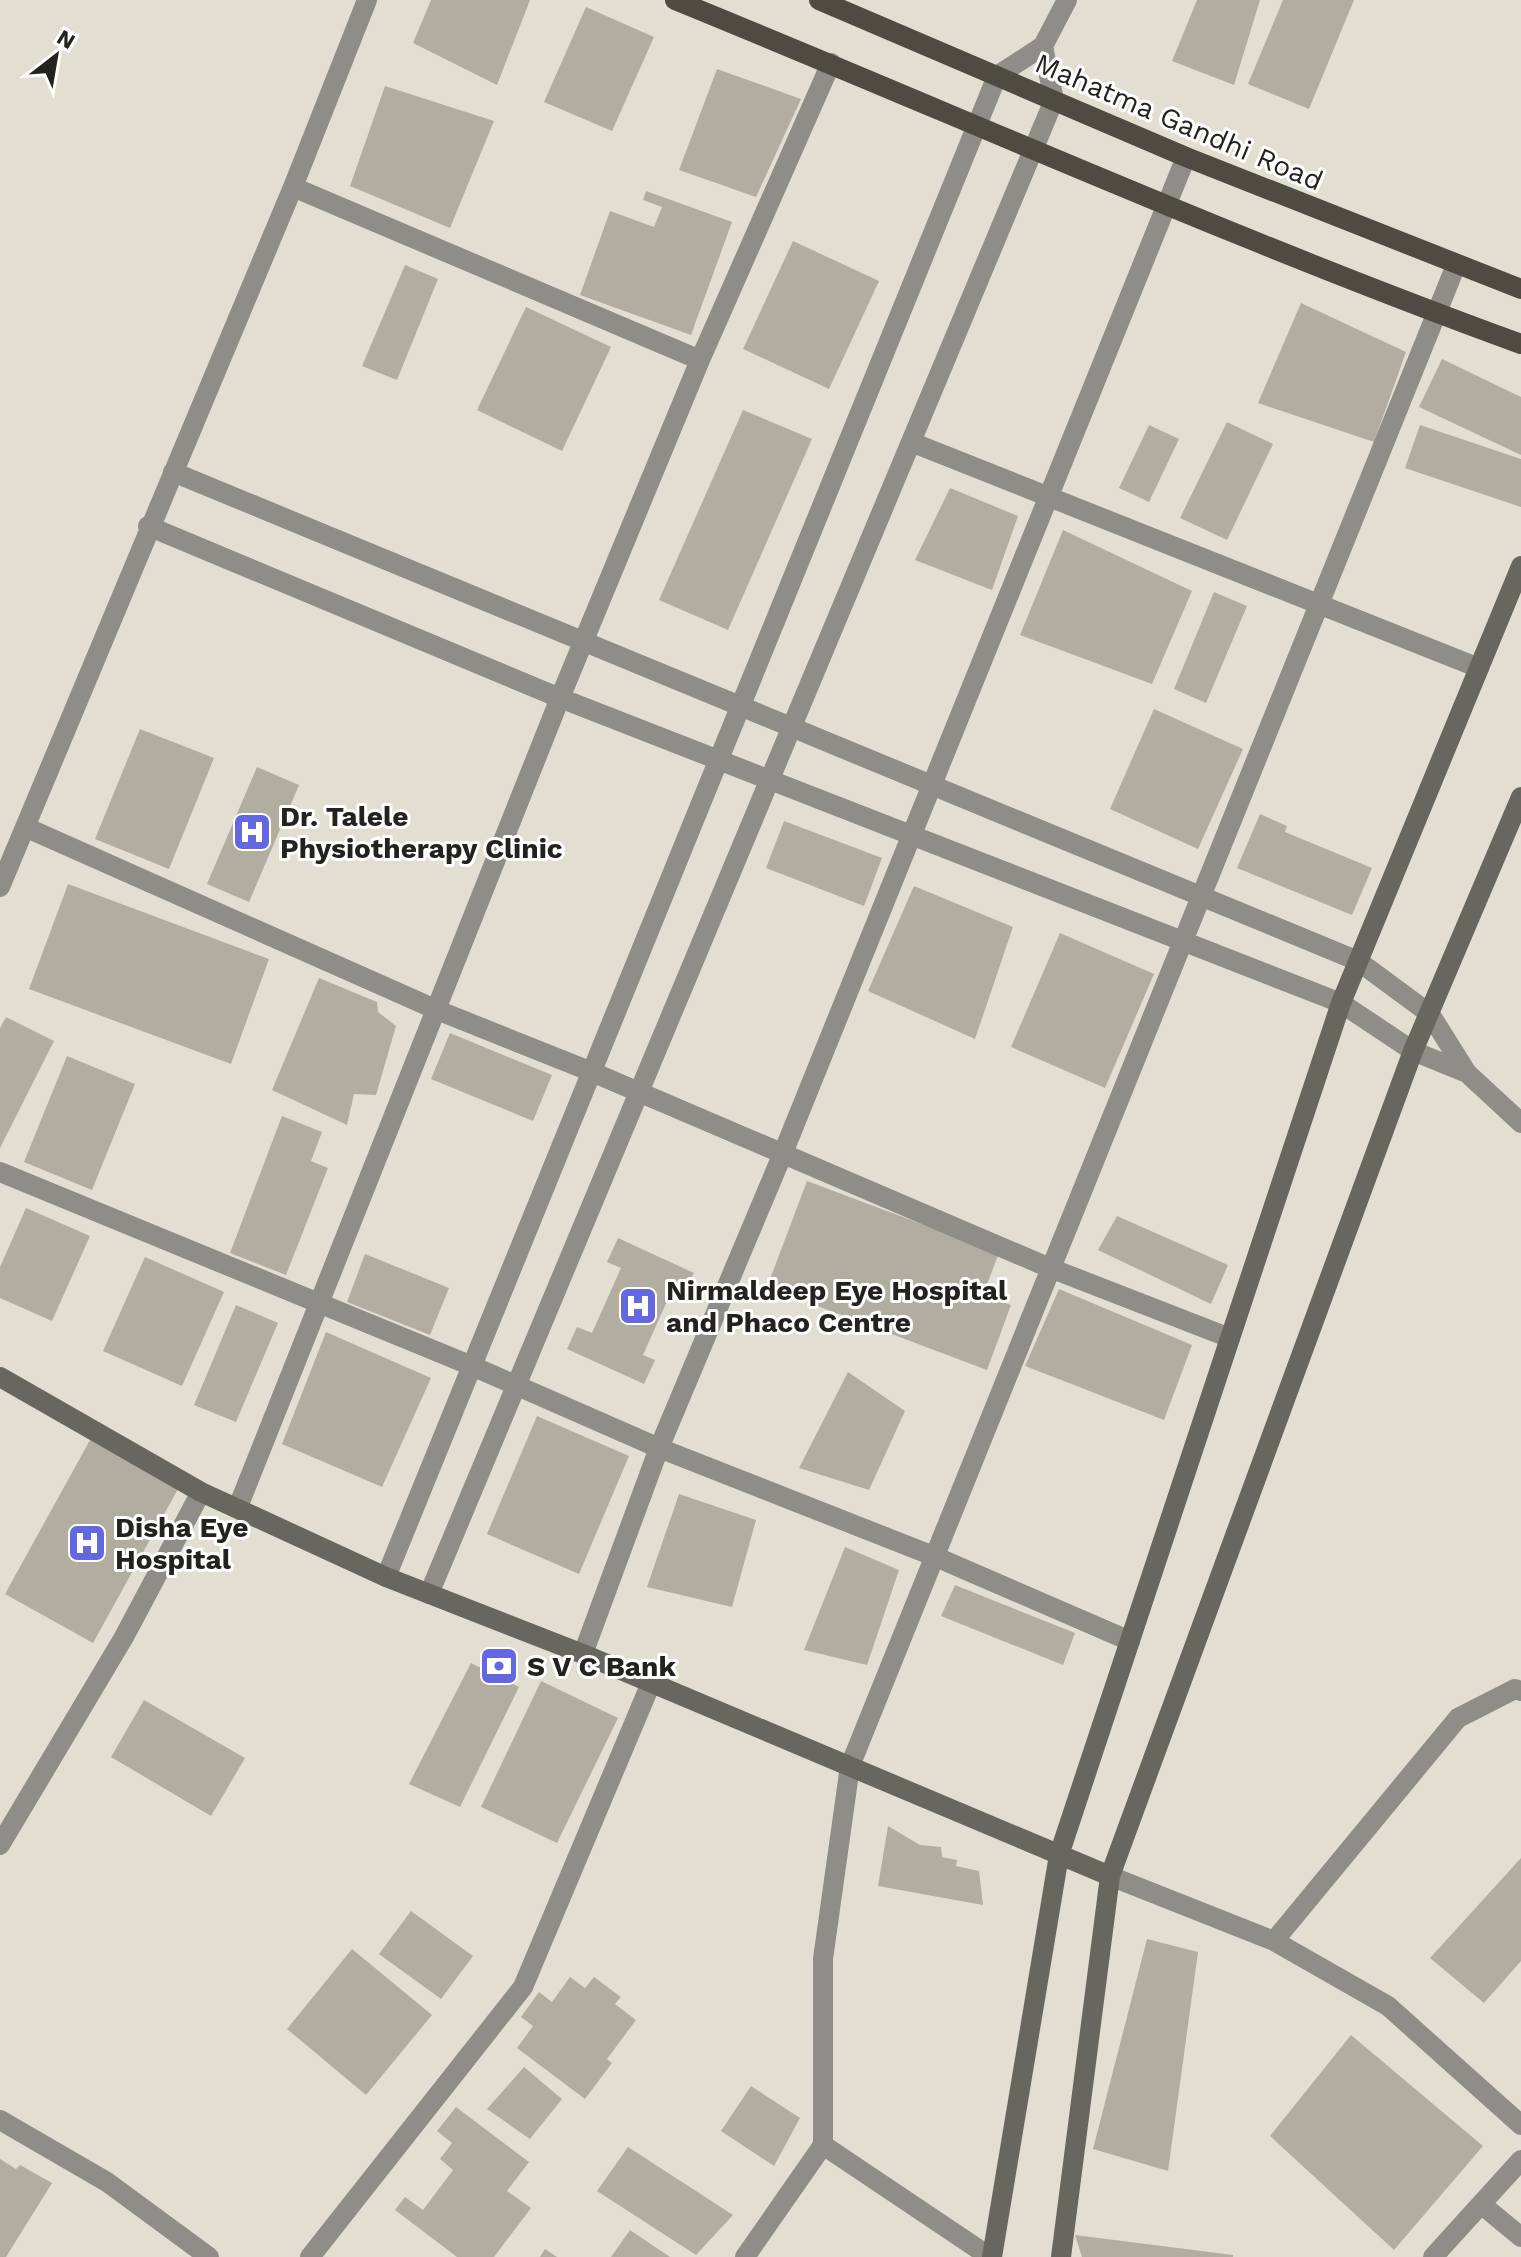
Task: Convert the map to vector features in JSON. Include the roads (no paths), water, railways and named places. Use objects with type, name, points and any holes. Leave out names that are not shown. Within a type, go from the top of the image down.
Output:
[{"type":"main road","points":[[675,0],[978,124],[1166,206],[1521,344]]},
{"type":"main road","name":"Mahatma Gandhi Road","points":[[819,0],[1186,157],[1521,289]]},
{"type":"main road","points":[[983,2255],[1059,1855],[1341,1003],[1521,566]]},
{"type":"main road","points":[[1061,2257],[1110,1876],[1413,1051],[1521,797]]},
{"type":"main road","points":[[0,1377],[201,1492],[386,1577],[583,1654],[1110,1876]]},
{"type":"street","points":[[0,887],[148,526],[293,187],[367,0]]},
{"type":"street","points":[[386,1577],[997,76],[1043,46],[1067,0]]},
{"type":"street","points":[[429,1594],[1054,100],[1043,46]]},
{"type":"street","points":[[238,1507],[583,641],[700,360],[831,63]]},
{"type":"street","points":[[583,1654],[659,1448],[783,1153],[1186,157]]},
{"type":"street","points":[[293,187],[700,360]]},
{"type":"street","points":[[745,2257],[823,2145],[823,1959],[850,1766],[1456,265]]},
{"type":"street","points":[[911,442],[1479,668]]},
{"type":"street","points":[[173,472],[1358,961],[1430,1014],[1467,1073],[1521,1123]]},
{"type":"street","points":[[148,526],[560,698],[1341,1003],[1413,1051],[1467,1073]]},
{"type":"street","points":[[25,827],[437,1010],[639,1091],[1050,1268],[1230,1338]]},
{"type":"street","points":[[0,1172],[472,1366],[659,1448],[936,1557],[1130,1641]]},
{"type":"street","points":[[0,1845],[124,1637],[201,1492]]},
{"type":"street","points":[[310,2257],[523,1987],[651,1683]]},
{"type":"street","points":[[1274,1941],[1458,1718],[1515,1689],[1521,1691]]},
{"type":"street","points":[[1110,1876],[1274,1941],[1388,2006],[1521,2125]]},
{"type":"street","points":[[0,2120],[107,2182],[209,2257]]},
{"type":"street","points":[[823,2145],[983,2255]]},
{"type":"street","points":[[1433,2257],[1521,2160]]},
{"type":"street","points":[[1481,2204],[1521,2237]]},
{"type":"place","name":"Dr. Talele Physiotherapy Clinic","points":[[252,832]]},
{"type":"place","name":"Nirmaldeep Eye Hospital and Phaco Centre","points":[[638,1306]]},
{"type":"place","name":"Disha Eye Hospital","points":[[87,1543]]},
{"type":"place","name":"S V C Bank","points":[[499,1666]]}]
